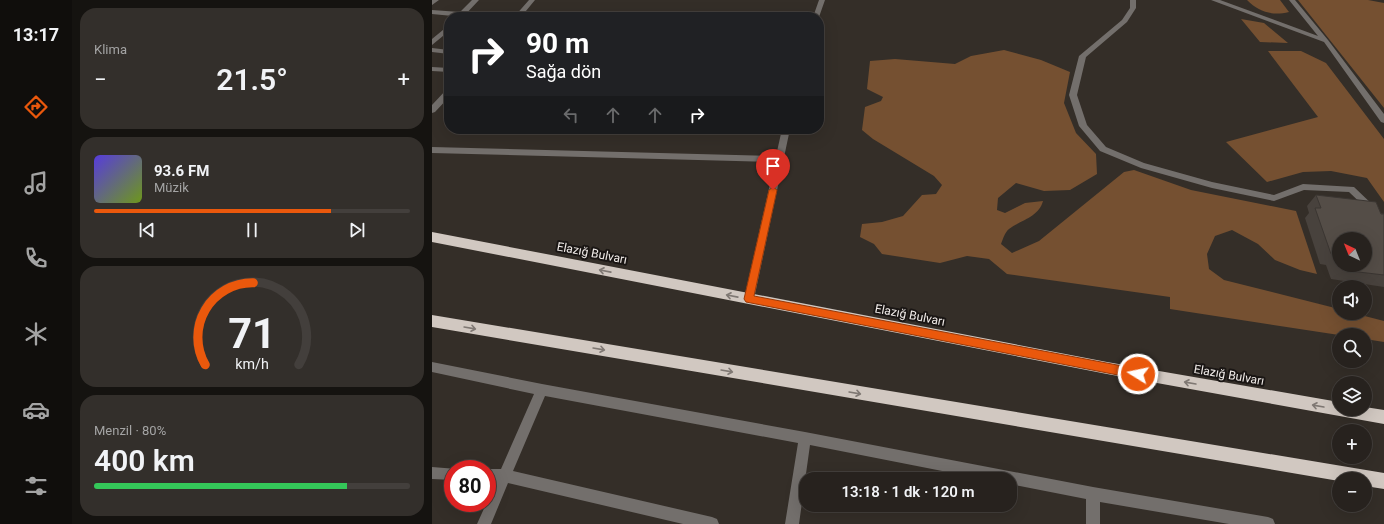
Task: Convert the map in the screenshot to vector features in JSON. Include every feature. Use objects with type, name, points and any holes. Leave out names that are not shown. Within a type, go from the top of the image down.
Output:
[{"type":"highway","name":"Elazığ Bulvarı","points":[[432,237],[1107,368],[1384,418]]},
{"type":"highway","points":[[432,321],[1384,481]]},
{"type":"street","points":[[432,3],[436,0]]},
{"type":"street","points":[[464,12],[476,0]]},
{"type":"street","points":[[521,12],[532,0]]},
{"type":"street","points":[[818,12],[822,0]]},
{"type":"street","points":[[1133,0],[1133,8],[1125,21],[1084,56],[1073,95],[1083,126],[1103,149],[1141,165],[1198,181],[1274,198],[1303,187],[1351,189],[1372,209],[1384,228]]},
{"type":"street","points":[[1214,0],[1326,41]]},
{"type":"street","points":[[1292,0],[1326,41],[1384,120]]},
{"type":"street","points":[[432,12],[444,14]]},
{"type":"street","points":[[432,43],[444,32]]},
{"type":"street","points":[[432,50],[444,51]]},
{"type":"street","points":[[432,68],[444,69]]},
{"type":"street","points":[[432,110],[444,97]]},
{"type":"street","points":[[749,299],[785,134]]},
{"type":"street","points":[[432,150],[780,159]]},
{"type":"street","points":[[432,367],[542,390],[805,438],[1093,494],[1268,524]]},
{"type":"street","points":[[484,524],[542,390]]},
{"type":"street","points":[[792,524],[805,438]]},
{"type":"street","points":[[432,473],[444,474]]},
{"type":"street","points":[[496,476],[504,476],[712,524]]},
{"type":"street","points":[[1093,494],[1093,524]]},
{"type":"shaded area","points":[[1247,0],[1280,0],[1289,12],[1277,14],[1266,12],[1256,8]]},
{"type":"shaded area","points":[[1298,0],[1368,0],[1384,3],[1384,108]]},
{"type":"shaded area","points":[[1241,19],[1264,23],[1288,43],[1260,42]]},
{"type":"shaded area","points":[[1004,50],[1041,60],[1070,72],[1064,103],[1076,133],[1096,154],[1097,174],[1070,190],[1044,191],[1016,183],[998,198],[997,210],[1005,213],[1025,203],[1043,201],[1038,211],[1034,215],[1009,229],[1005,234],[1001,244],[1012,253],[1039,241],[1124,172],[1134,170],[1191,190],[1296,211],[1317,274],[1300,270],[1275,260],[1258,244],[1232,230],[1215,236],[1207,254],[1209,269],[1224,280],[1332,307],[1332,320],[1372,320],[1372,318],[1384,321],[1384,342],[1372,340],[1372,328],[1332,328],[1332,334],[1170,309],[1170,297],[1007,274],[989,259],[967,256],[940,263],[882,254],[874,244],[860,237],[862,224],[882,222],[903,216],[922,195],[936,194],[942,185],[934,176],[873,139],[862,130],[865,107],[881,101],[883,97],[867,89],[870,61],[895,59],[955,64],[971,56]]},
{"type":"shaded area","points":[[1268,51],[1301,51],[1326,63],[1384,139],[1384,202],[1367,178],[1331,171],[1303,172],[1267,182],[1226,142],[1318,117]]},
{"type":"building","points":[[1316,195],[1376,202],[1381,214],[1384,214],[1384,275],[1359,272],[1372,272],[1372,232],[1332,232],[1331,254],[1315,208],[1321,208]]},
{"type":"route","points":[[773,190],[749,299],[1138,374]]}]
